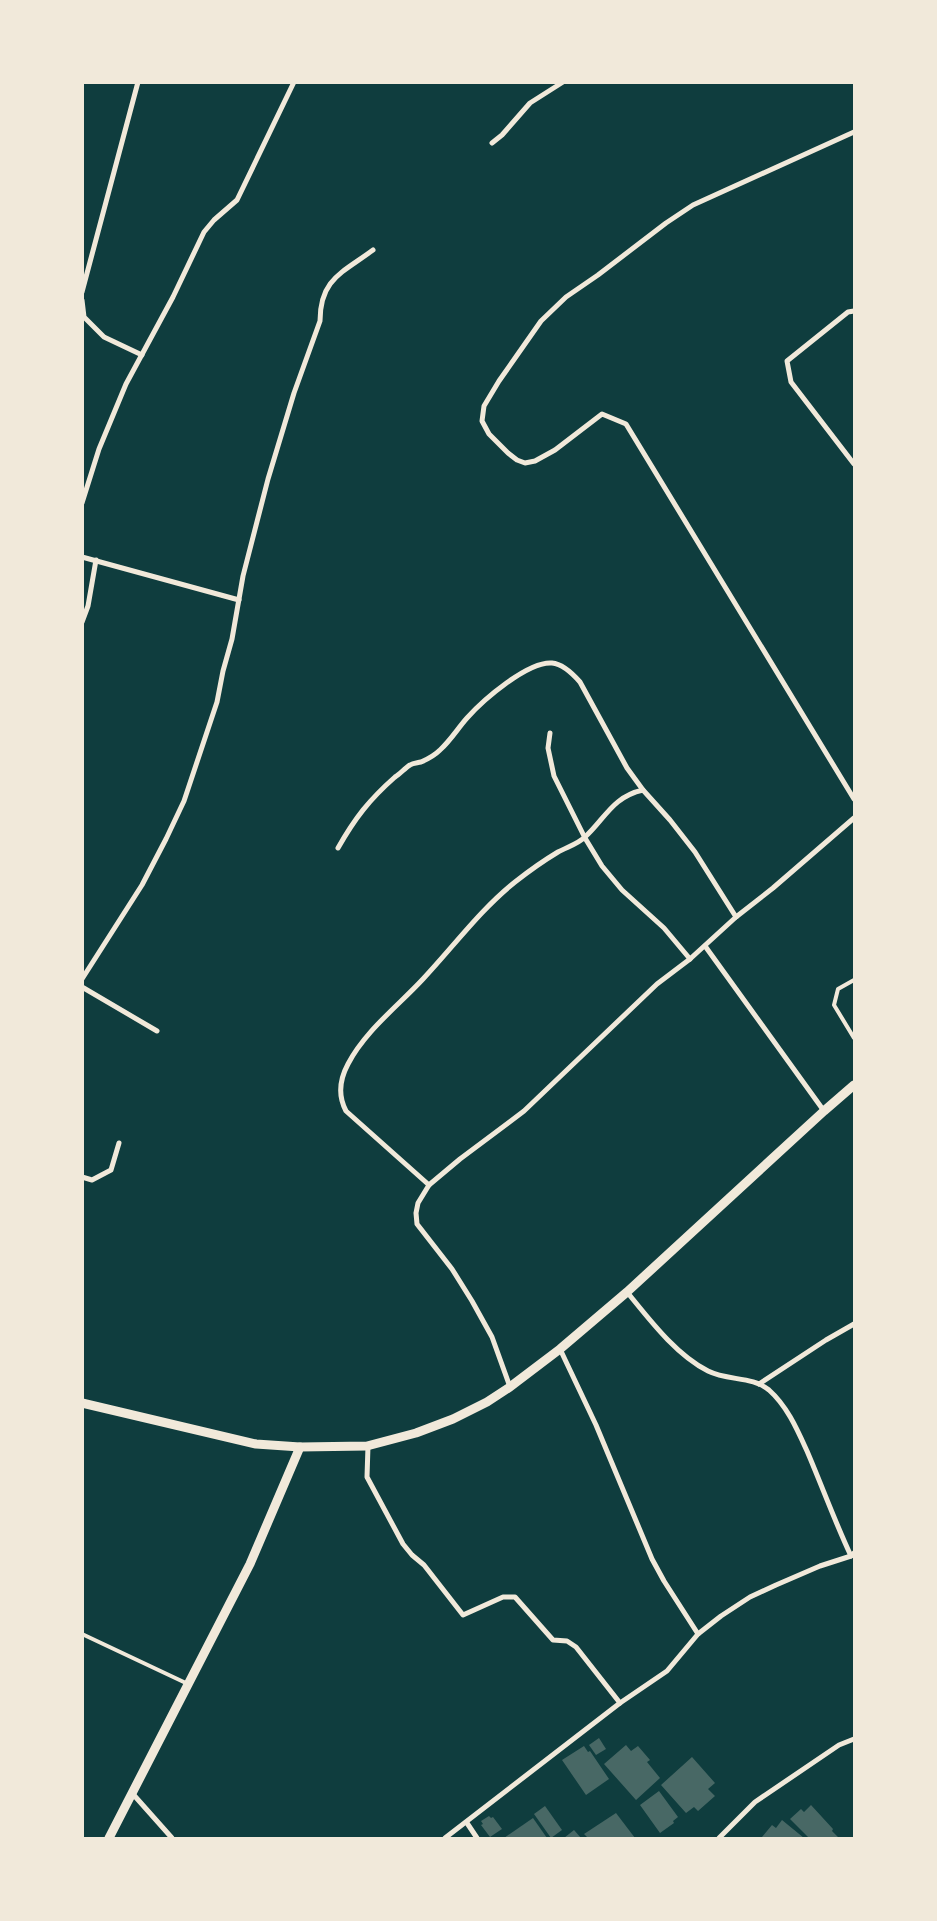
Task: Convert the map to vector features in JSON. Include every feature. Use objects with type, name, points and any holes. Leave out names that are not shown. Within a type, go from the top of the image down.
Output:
[{"type":"street","points":[[82,292],[138,82]]},
{"type":"street","points":[[82,502],[99,448],[126,384],[204,232],[214,220],[237,200],[294,82]]},
{"type":"street","points":[[492,143],[530,102],[562,82]]},
{"type":"street","points":[[854,132],[693,205],[566,297],[541,321],[499,381],[482,412],[482,421],[489,434],[517,460],[525,463],[535,461],[554,450],[602,414],[626,424],[854,799]]},
{"type":"street","points":[[82,979],[142,885],[184,801],[217,702],[232,639],[243,576],[268,478],[294,393],[320,321],[320,305],[330,282],[373,250]]},
{"type":"street","points":[[82,300],[84,317],[104,337],[142,355]]},
{"type":"street","points":[[854,311],[848,312],[787,361],[791,382],[854,464]]},
{"type":"street","points":[[82,557],[239,600]]},
{"type":"street","points":[[82,622],[88,606],[96,560]]},
{"type":"street","points":[[338,848],[356,817],[376,793],[410,765],[423,761],[435,754],[447,744],[467,718],[520,674],[542,664],[553,663],[560,665],[580,682],[627,768],[695,852],[736,916]]},
{"type":"street","points":[[550,732],[548,748],[554,776],[585,838],[602,866],[622,890],[664,928],[690,960]]},
{"type":"street","points":[[429,1185],[346,1111],[341,1101],[341,1085],[347,1066],[356,1049],[429,973],[474,920],[513,884],[542,862],[585,838],[610,808],[624,798],[643,790]]},
{"type":"street","points":[[510,1387],[492,1338],[476,1308],[452,1269],[418,1224],[416,1212],[418,1203],[429,1185],[524,1111],[657,984],[690,960],[736,916],[773,888],[854,818]]},
{"type":"street","points":[[705,946],[824,1111]]},
{"type":"street","points":[[82,987],[157,1031]]},
{"type":"street","points":[[82,1403],[256,1444],[300,1447],[368,1446],[416,1433],[453,1419],[510,1387],[560,1349],[627,1292],[824,1111],[854,1086]]},
{"type":"street","points":[[82,1177],[92,1180],[111,1170],[119,1144]]},
{"type":"street","points":[[444,1838],[467,1823],[503,1792],[620,1703],[667,1671],[698,1634],[750,1597],[820,1566],[853,1554],[790,1416],[780,1401],[767,1389],[754,1381],[728,1378],[708,1371],[689,1358],[665,1337],[627,1292]]},
{"type":"street","points":[[759,1384],[854,1324]]},
{"type":"street","points":[[560,1349],[596,1425],[652,1559],[698,1634]]},
{"type":"street","points":[[368,1446],[367,1477],[403,1544],[424,1565],[463,1615],[502,1596],[515,1597],[553,1640],[567,1640],[576,1647],[620,1703]]},
{"type":"street","points":[[109,1838],[250,1564],[300,1447]]},
{"type":"street","points":[[719,1838],[755,1802],[839,1745],[854,1739]]},
{"type":"street","points":[[132,1792],[172,1838]]},
{"type":"street","points":[[467,1823],[477,1838]]},
{"type":"lane","points":[[854,980],[838,988],[834,1005],[854,1037]]},
{"type":"lane","points":[[82,1634],[188,1684]]},
{"type":"building","points":[[599,1738],[606,1749],[596,1755],[589,1745]]},
{"type":"building","points":[[626,1745],[631,1751],[638,1746],[650,1760],[647,1762],[660,1778],[636,1800],[604,1764]]},
{"type":"building","points":[[584,1746],[588,1752],[590,1751],[609,1779],[586,1795],[562,1760]]},
{"type":"building","points":[[692,1757],[715,1783],[708,1789],[715,1796],[698,1811],[694,1807],[686,1813],[661,1785]]},
{"type":"building","points":[[659,1791],[678,1817],[673,1821],[674,1823],[660,1833],[640,1805]]},
{"type":"building","points":[[811,1805],[839,1838],[809,1838],[790,1819],[801,1809],[804,1812]]},
{"type":"building","points":[[545,1806],[562,1830],[551,1838],[534,1814]]},
{"type":"building","points":[[616,1813],[635,1838],[588,1838],[584,1834]]},
{"type":"building","points":[[489,1816],[493,1817],[502,1829],[490,1837],[481,1825],[483,1824],[481,1821]]},
{"type":"building","points":[[533,1818],[547,1838],[504,1838]]},
{"type":"building","points":[[782,1820],[804,1838],[762,1837],[772,1825],[776,1828]]},
{"type":"building","points":[[574,1830],[581,1838],[564,1838]]}]
